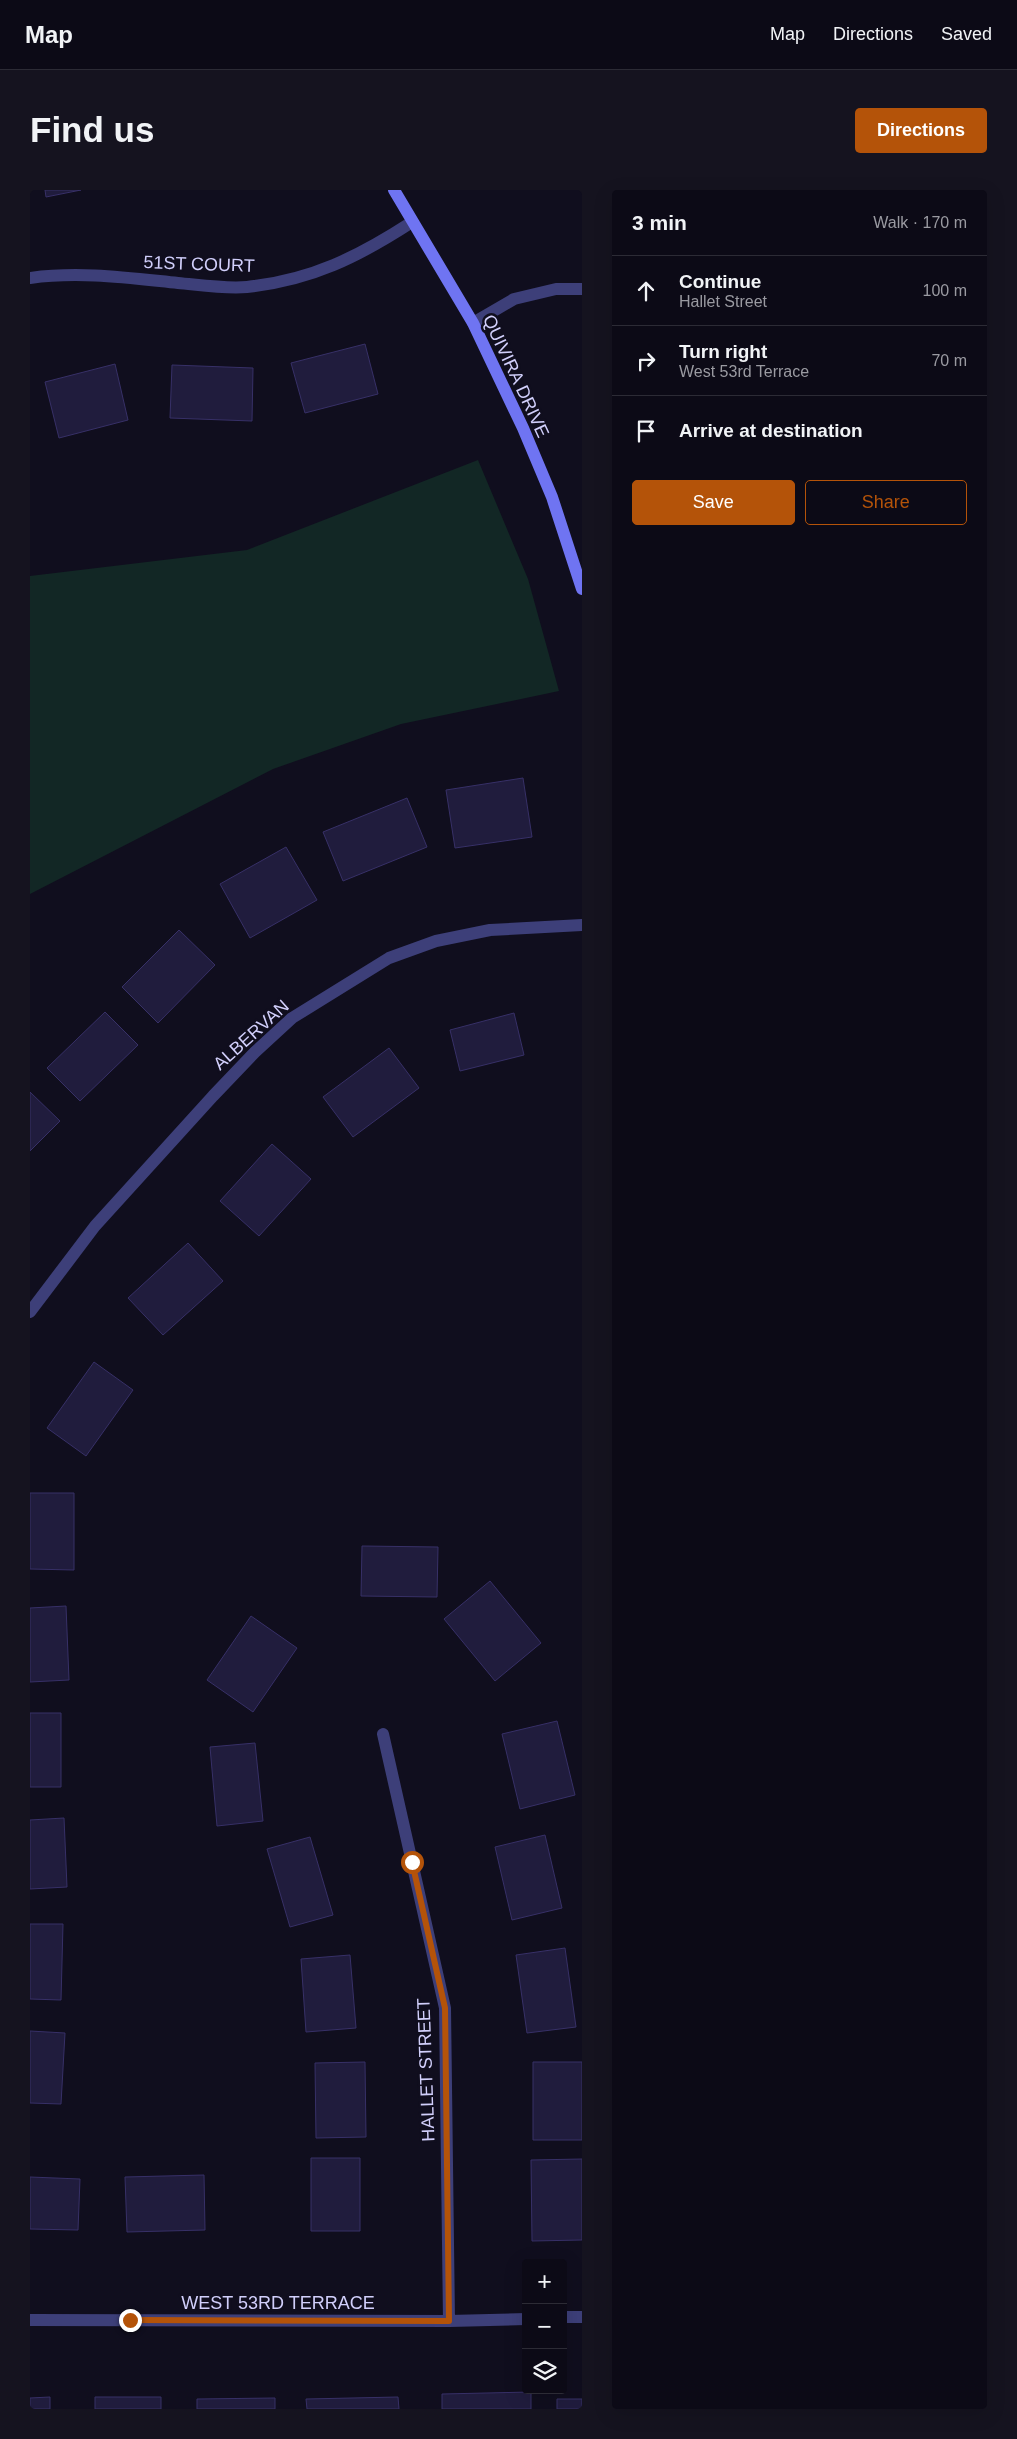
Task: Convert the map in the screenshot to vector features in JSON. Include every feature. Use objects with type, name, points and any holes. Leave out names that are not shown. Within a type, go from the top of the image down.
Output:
[{"type":"main road","name":"QUIVIRA DRIVE","points":[[394,190],[473,323],[523,428],[552,497],[582,589]]},
{"type":"street","name":"51ST COURT","points":[[30,278],[96,275],[200,285],[246,287],[303,278],[373,248],[412,222]]},
{"type":"street","points":[[473,323],[514,299],[556,289],[582,289]]},
{"type":"street","name":"ALBERVAN","points":[[30,1312],[94,1226],[212,1096],[254,1052],[292,1018],[389,958],[436,941],[490,930],[582,925]]},
{"type":"street","name":"HALLET STREET","points":[[383,1734],[445,2008],[449,2321]]},
{"type":"street","points":[[567,2318],[582,2317]]},
{"type":"street","name":"WEST 53RD TERRACE","points":[[30,2320],[449,2321],[522,2319]]},
{"type":"green space","points":[[478,460],[528,579],[559,691],[401,724],[273,769],[30,894],[30,576],[247,550]]},
{"type":"building","points":[[45,190],[81,190],[46,197]]},
{"type":"building","points":[[365,344],[378,394],[305,413],[291,363]]},
{"type":"building","points":[[115,364],[128,420],[59,438],[45,382]]},
{"type":"building","points":[[172,365],[253,368],[252,421],[170,418]]},
{"type":"building","points":[[523,778],[532,837],[455,848],[446,790]]},
{"type":"building","points":[[407,798],[427,847],[343,881],[323,832]]},
{"type":"building","points":[[286,847],[317,900],[250,938],[220,884]]},
{"type":"building","points":[[179,930],[215,965],[158,1023],[122,987]]},
{"type":"building","points":[[105,1012],[138,1045],[80,1101],[47,1068]]},
{"type":"building","points":[[514,1013],[524,1055],[460,1071],[450,1030]]},
{"type":"building","points":[[389,1048],[419,1088],[353,1137],[323,1097]]},
{"type":"building","points":[[30,1092],[60,1121],[30,1151]]},
{"type":"building","points":[[272,1144],[311,1179],[259,1236],[220,1201]]},
{"type":"building","points":[[188,1243],[223,1281],[163,1335],[128,1298]]},
{"type":"building","points":[[94,1362],[133,1390],[86,1456],[47,1428]]},
{"type":"building","points":[[30,1493],[74,1493],[74,1570],[30,1569]]},
{"type":"building","points":[[362,1546],[438,1547],[437,1597],[361,1596]]},
{"type":"building","points":[[490,1581],[541,1643],[495,1681],[444,1619]]},
{"type":"building","points":[[66,1606],[69,1680],[30,1682],[30,1608]]},
{"type":"building","points":[[251,1616],[297,1648],[253,1712],[207,1680]]},
{"type":"building","points":[[30,1713],[61,1713],[61,1787],[30,1787]]},
{"type":"building","points":[[557,1721],[575,1795],[520,1809],[502,1734]]},
{"type":"building","points":[[255,1743],[263,1821],[217,1826],[210,1747]]},
{"type":"building","points":[[64,1818],[67,1887],[30,1889],[30,1820]]},
{"type":"building","points":[[545,1835],[562,1908],[512,1920],[495,1847]]},
{"type":"building","points":[[310,1837],[333,1915],[290,1927],[267,1849]]},
{"type":"building","points":[[30,1924],[63,1924],[61,2000],[30,1999]]},
{"type":"building","points":[[565,1948],[576,2027],[527,2033],[516,1955]]},
{"type":"building","points":[[350,1955],[356,2028],[306,2032],[301,1959]]},
{"type":"building","points":[[30,2031],[65,2033],[61,2104],[30,2103]]},
{"type":"building","points":[[365,2062],[366,2137],[316,2138],[315,2063]]},
{"type":"building","points":[[533,2062],[582,2062],[582,2140],[533,2140]]},
{"type":"building","points":[[311,2158],[360,2158],[360,2231],[311,2231]]},
{"type":"building","points":[[582,2159],[582,2240],[532,2241],[531,2160]]},
{"type":"building","points":[[204,2175],[205,2230],[127,2232],[125,2177]]},
{"type":"building","points":[[30,2177],[80,2179],[78,2230],[30,2229]]},
{"type":"building","points":[[522,2392],[522,2394],[531,2394],[531,2409],[442,2409],[442,2394]]},
{"type":"building","points":[[50,2397],[50,2409],[30,2409],[30,2398]]},
{"type":"building","points":[[95,2397],[161,2397],[161,2409],[95,2409]]},
{"type":"building","points":[[398,2397],[399,2409],[307,2409],[306,2399]]},
{"type":"building","points":[[275,2398],[275,2409],[197,2409],[197,2399]]},
{"type":"building","points":[[557,2399],[582,2399],[582,2409],[557,2409]]},
{"type":"route","points":[[130,2320],[449,2321],[445,2008],[412,1862]]}]
